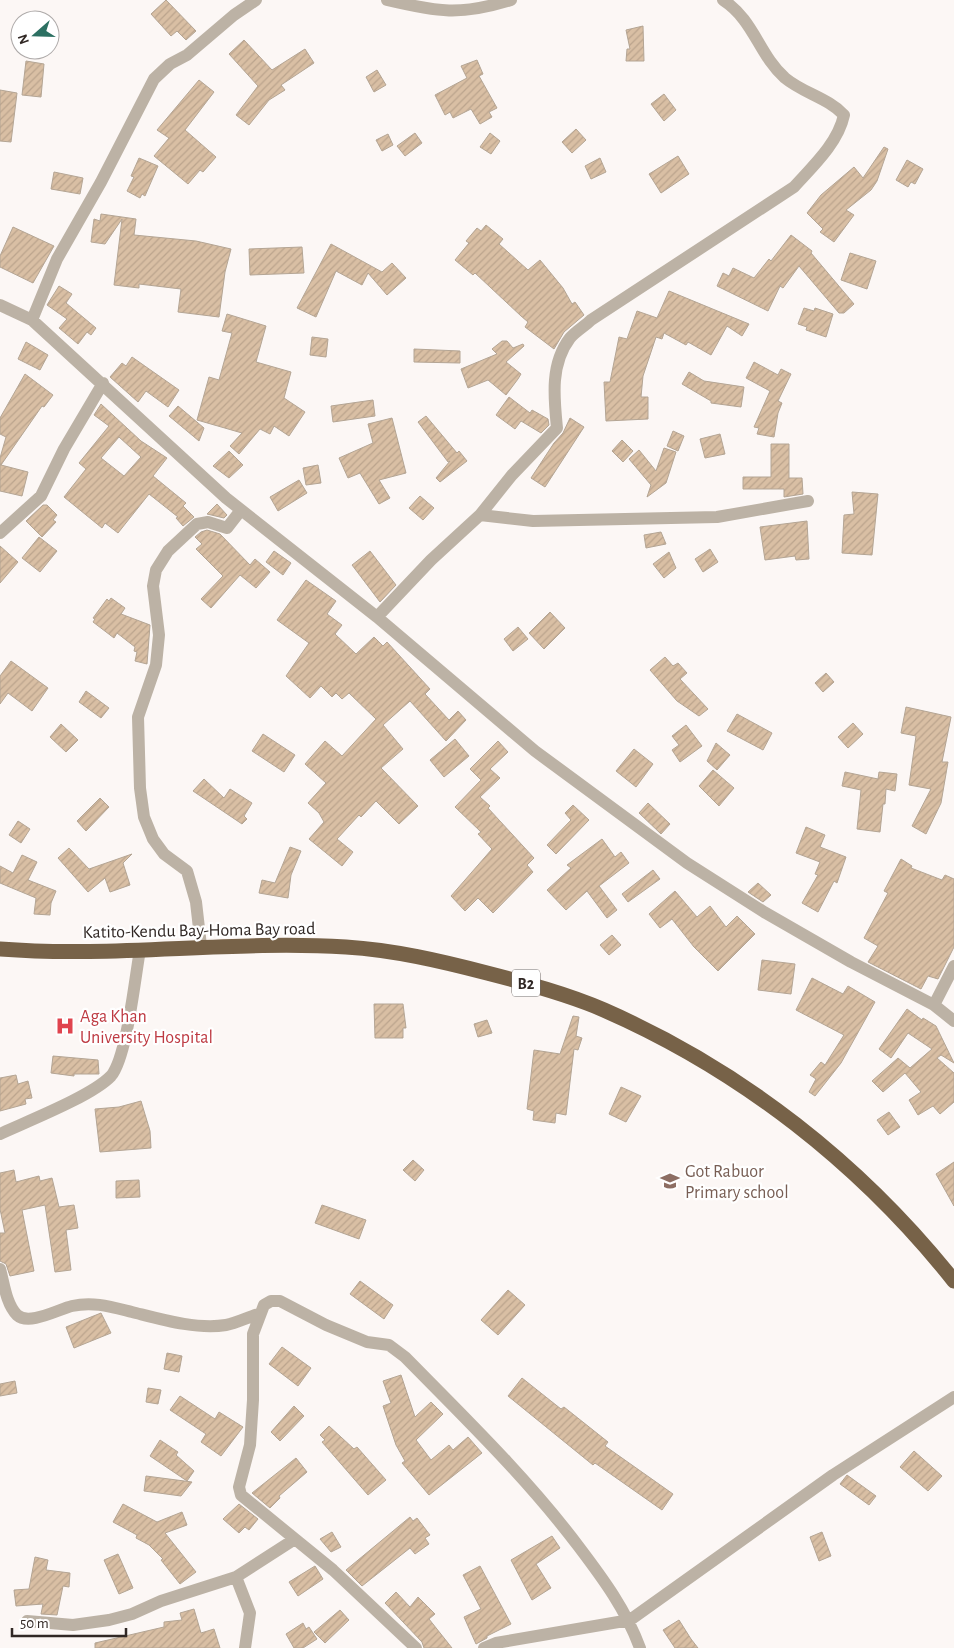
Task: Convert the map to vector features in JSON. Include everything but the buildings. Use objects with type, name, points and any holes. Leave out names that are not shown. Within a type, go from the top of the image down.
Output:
[{"type":"highway","name":"Katito-Kendu Bay-Homa Bay road","points":[[0,950],[34,952],[140,950],[271,944],[348,947],[435,959],[528,984],[603,1010],[732,1078],[794,1122],[856,1174],[906,1223],[954,1281]]},
{"type":"street","points":[[32,320],[57,259],[101,182],[154,79],[170,64],[188,55],[234,15],[256,0]]},
{"type":"street","points":[[387,0],[434,11],[472,11],[511,0]]},
{"type":"street","points":[[377,617],[430,560],[480,514],[512,475],[556,428],[555,375],[560,355],[571,337],[591,320],[794,186],[815,164],[841,129],[844,115],[837,108],[786,79],[772,64],[747,22],[723,0]]},
{"type":"street","points":[[0,305],[32,320],[241,510],[377,617],[535,750],[688,863],[764,912],[843,958],[934,1005],[954,1021]]},
{"type":"street","points":[[0,533],[41,496],[64,448],[103,383]]},
{"type":"street","points":[[480,514],[533,521],[716,517],[808,500]]},
{"type":"street","points":[[201,946],[196,902],[187,871],[164,854],[153,839],[144,817],[140,788],[138,716],[156,665],[159,635],[153,586],[156,570],[168,551],[197,524],[208,522],[227,528],[241,510]]},
{"type":"street","points":[[0,1134],[93,1090],[112,1075],[121,1056],[140,950]]},
{"type":"street","points":[[934,1005],[954,966]]},
{"type":"street","points":[[0,1269],[8,1298],[18,1315],[26,1319],[46,1316],[72,1306],[94,1303],[186,1323],[214,1326],[227,1325],[259,1314]]},
{"type":"street","points":[[416,1648],[340,1576],[241,1495],[239,1487],[250,1445],[254,1400],[252,1334],[264,1304],[280,1300],[326,1326],[367,1342],[389,1345],[405,1357],[522,1477],[597,1571],[630,1620],[640,1648]]},
{"type":"street","points":[[484,1648],[496,1643],[630,1620],[833,1475],[954,1397]]},
{"type":"street","points":[[27,1621],[73,1625],[109,1620],[132,1614],[161,1601],[236,1576],[295,1539]]},
{"type":"street","points":[[236,1576],[250,1613],[246,1648]]},
{"type":"place","name":"Aga Khan University Hospital","points":[[65,1026]]},
{"type":"place","name":"Got Rabuor Primary school","points":[[670,1181]]}]
